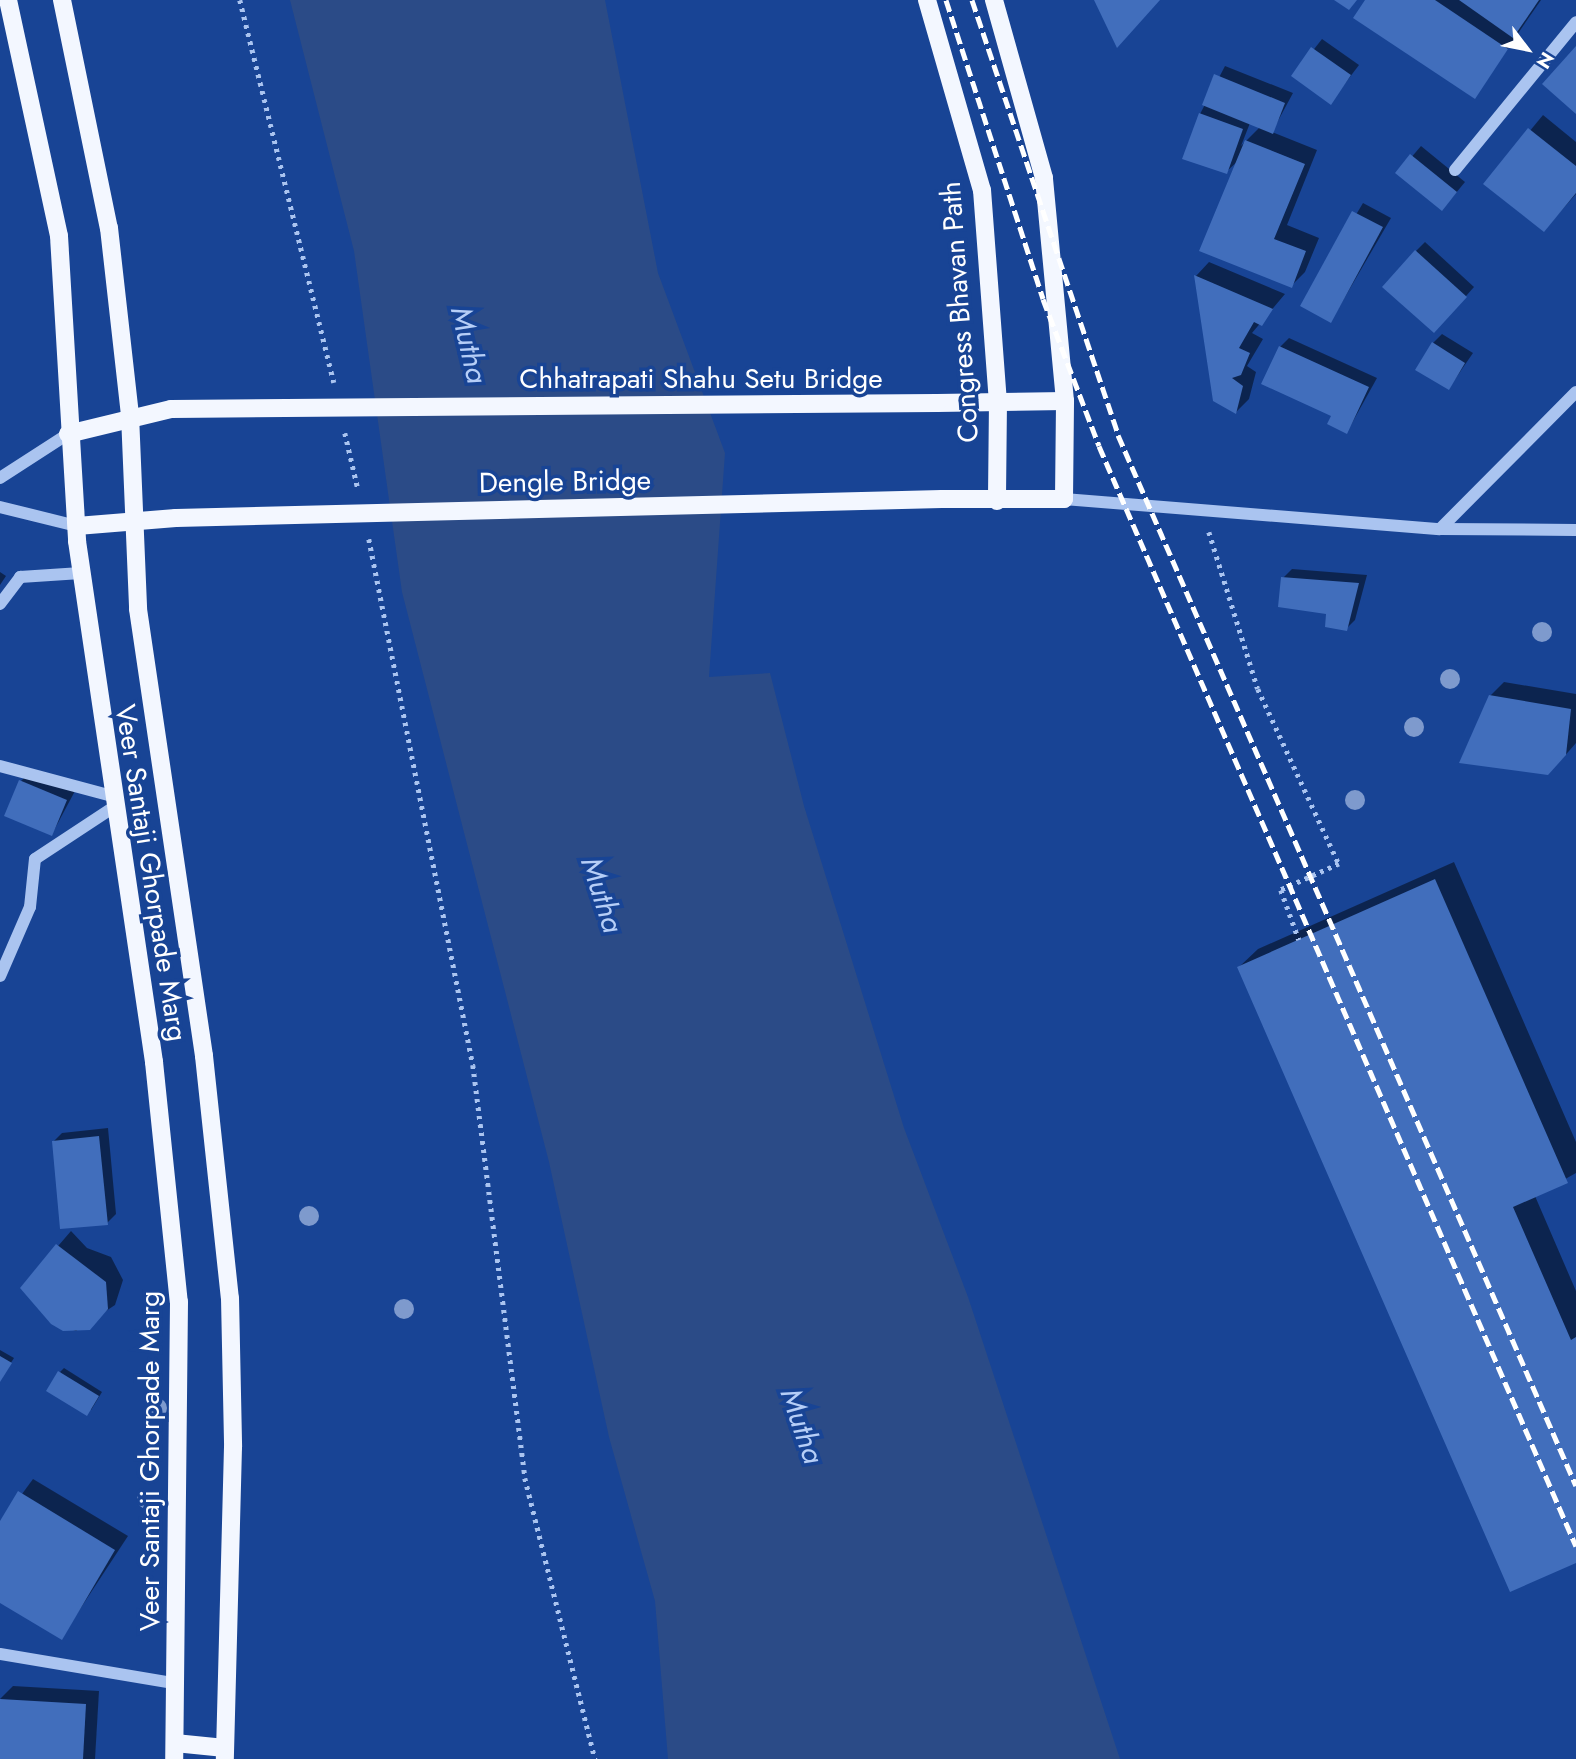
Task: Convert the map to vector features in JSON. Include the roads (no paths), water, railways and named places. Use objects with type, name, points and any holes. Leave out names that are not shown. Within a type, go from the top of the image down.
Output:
[{"type":"main road","name":"Veer Santaji Ghorpade Marg","points":[[8,0],[58,236],[68,434],[81,573],[113,802],[154,1062],[179,1302],[182,1447],[174,1684],[175,1751]]},
{"type":"main road","name":"Veer Santaji Ghorpade Marg","points":[[62,0],[109,228],[130,415],[140,622],[204,1056],[230,1298],[233,1447],[225,1753]]},
{"type":"main road","name":"Congress Bhavan Path","points":[[927,0],[982,190],[998,401],[997,501]]},
{"type":"main road","points":[[994,0],[1044,178],[1065,401],[1064,499]]},
{"type":"main road","name":"Chhatrapati Shahu Setu Bridge","points":[[68,434],[130,415],[171,408],[1065,401]]},
{"type":"main road","name":"Dengle Bridge","points":[[77,526],[176,518],[942,499],[1064,499]]},
{"type":"main road","points":[[175,1751],[225,1753]]},
{"type":"street","points":[[1455,170],[1576,22]]},
{"type":"street","points":[[1440,529],[1576,392]]},
{"type":"street","points":[[0,478],[68,434]]},
{"type":"street","points":[[1064,499],[1440,529],[1576,530]]},
{"type":"street","points":[[0,508],[77,526]]},
{"type":"street","points":[[0,604],[20,578],[81,573]]},
{"type":"street","points":[[0,766],[113,802]]},
{"type":"street","points":[[0,976],[30,906],[35,859],[113,802]]},
{"type":"street","points":[[0,1654],[174,1684]]},
{"type":"water","name":"Mutha","points":[[290,0],[605,0],[658,273],[725,453],[709,677],[770,673],[804,806],[904,1128],[968,1297],[1120,1759],[668,1759],[655,1601],[609,1437],[549,1162],[402,592],[354,251]]},
{"type":"railway","points":[[946,0],[1043,299],[1099,446],[1576,1546]]},
{"type":"railway","points":[[972,0],[1118,435],[1576,1486]]}]
